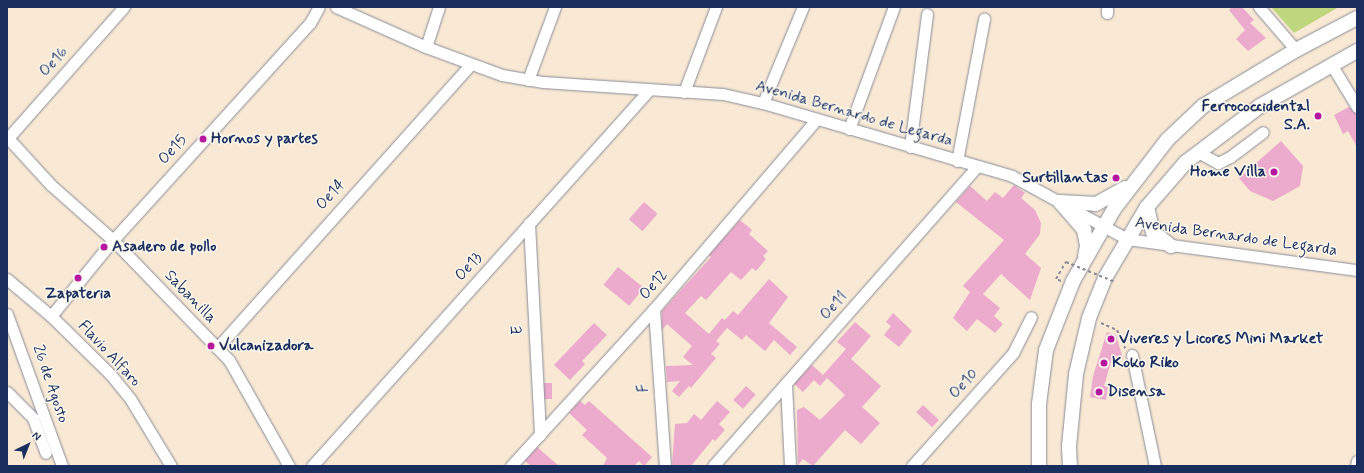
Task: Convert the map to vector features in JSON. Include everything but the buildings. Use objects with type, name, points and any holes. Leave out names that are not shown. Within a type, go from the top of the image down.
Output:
[{"type":"main road","points":[[1039,466],[1039,404],[1046,350],[1070,286],[1104,225],[1168,139],[1203,106],[1296,50],[1357,18]]},
{"type":"main road","points":[[1070,466],[1069,446],[1076,374],[1089,318],[1105,278],[1127,238],[1147,207],[1164,184],[1198,152],[1265,102],[1331,64],[1357,51]]},
{"type":"main road","points":[[1060,202],[1100,203],[1118,194],[1138,178]]},
{"type":"main road","points":[[1060,202],[1084,230],[1087,246],[1084,260]]},
{"type":"main road","points":[[1147,207],[1153,232],[1171,246]]},
{"type":"street","name":"Oe16","points":[[8,137],[124,7]]},
{"type":"street","name":"Oe15","points":[[51,316],[113,240],[310,23],[319,7]]},
{"type":"street","name":"Avenida Bernardo de Legarda","points":[[336,7],[470,65],[528,80],[649,90],[723,94],[763,103],[816,120],[1012,176],[1127,238],[1171,246],[1357,270]]},
{"type":"street","points":[[426,47],[439,7]]},
{"type":"street","points":[[528,80],[555,7]]},
{"type":"street","points":[[684,92],[716,7]]},
{"type":"street","points":[[763,103],[803,7]]},
{"type":"street","points":[[849,129],[894,7]]},
{"type":"street","points":[[1259,7],[1296,50]]},
{"type":"street","points":[[910,147],[927,14]]},
{"type":"street","points":[[957,161],[984,19]]},
{"type":"street","points":[[1331,64],[1357,107]]},
{"type":"street","name":"Oe14","points":[[217,348],[470,65]]},
{"type":"street","name":"Oe13","points":[[312,466],[649,90]]},
{"type":"street","name":"Oe12","points":[[511,466],[540,436],[654,309],[816,120]]},
{"type":"street","points":[[1198,152],[1214,161],[1224,161],[1263,132]]},
{"type":"street","name":"Sabanilla","points":[[8,137],[71,204],[113,240],[217,348],[239,375],[289,466]]},
{"type":"street","name":"Oe11","points":[[713,466],[977,167]]},
{"type":"street","name":"E","points":[[529,223],[540,436]]},
{"type":"street","name":"Flavio Alfaro","points":[[7,279],[51,316],[112,375],[131,400],[171,466]]},
{"type":"street","name":"F","points":[[654,309],[664,466]]},
{"type":"street","name":"26 de Agosto","points":[[7,314],[62,466]]},
{"type":"street","name":"Oe10","points":[[912,466],[1013,353],[1031,317]]},
{"type":"street","points":[[1132,355],[1155,466]]},
{"type":"street","points":[[786,384],[790,466]]},
{"type":"street","points":[[7,392],[34,418],[46,453]]},
{"type":"street","points":[[1356,466],[1357,461]]},
{"type":"path","points":[[1056,279],[1066,262],[1115,282]]},
{"type":"path","points":[[1089,318],[1117,330],[1126,350],[1132,355]]},
{"type":"green space","points":[[1271,7],[1339,7],[1294,33]]},
{"type":"place","name":"Ferrococcidental S.A.","points":[[1318,116]]},
{"type":"place","name":"Hornos y partes","points":[[203,139]]},
{"type":"place","name":"Home Villa","points":[[1274,172]]},
{"type":"place","name":"Surtillantas","points":[[1116,178]]},
{"type":"place","name":"Asadero de pollo","points":[[104,247]]},
{"type":"place","name":"Zapateria","points":[[78,278]]},
{"type":"place","name":"Viveres y Licores Mini Market","points":[[1111,339]]},
{"type":"place","name":"Vulcanizadora","points":[[211,346]]},
{"type":"place","name":"Koko Riko","points":[[1104,363]]},
{"type":"place","name":"Disensa","points":[[1099,392]]}]
